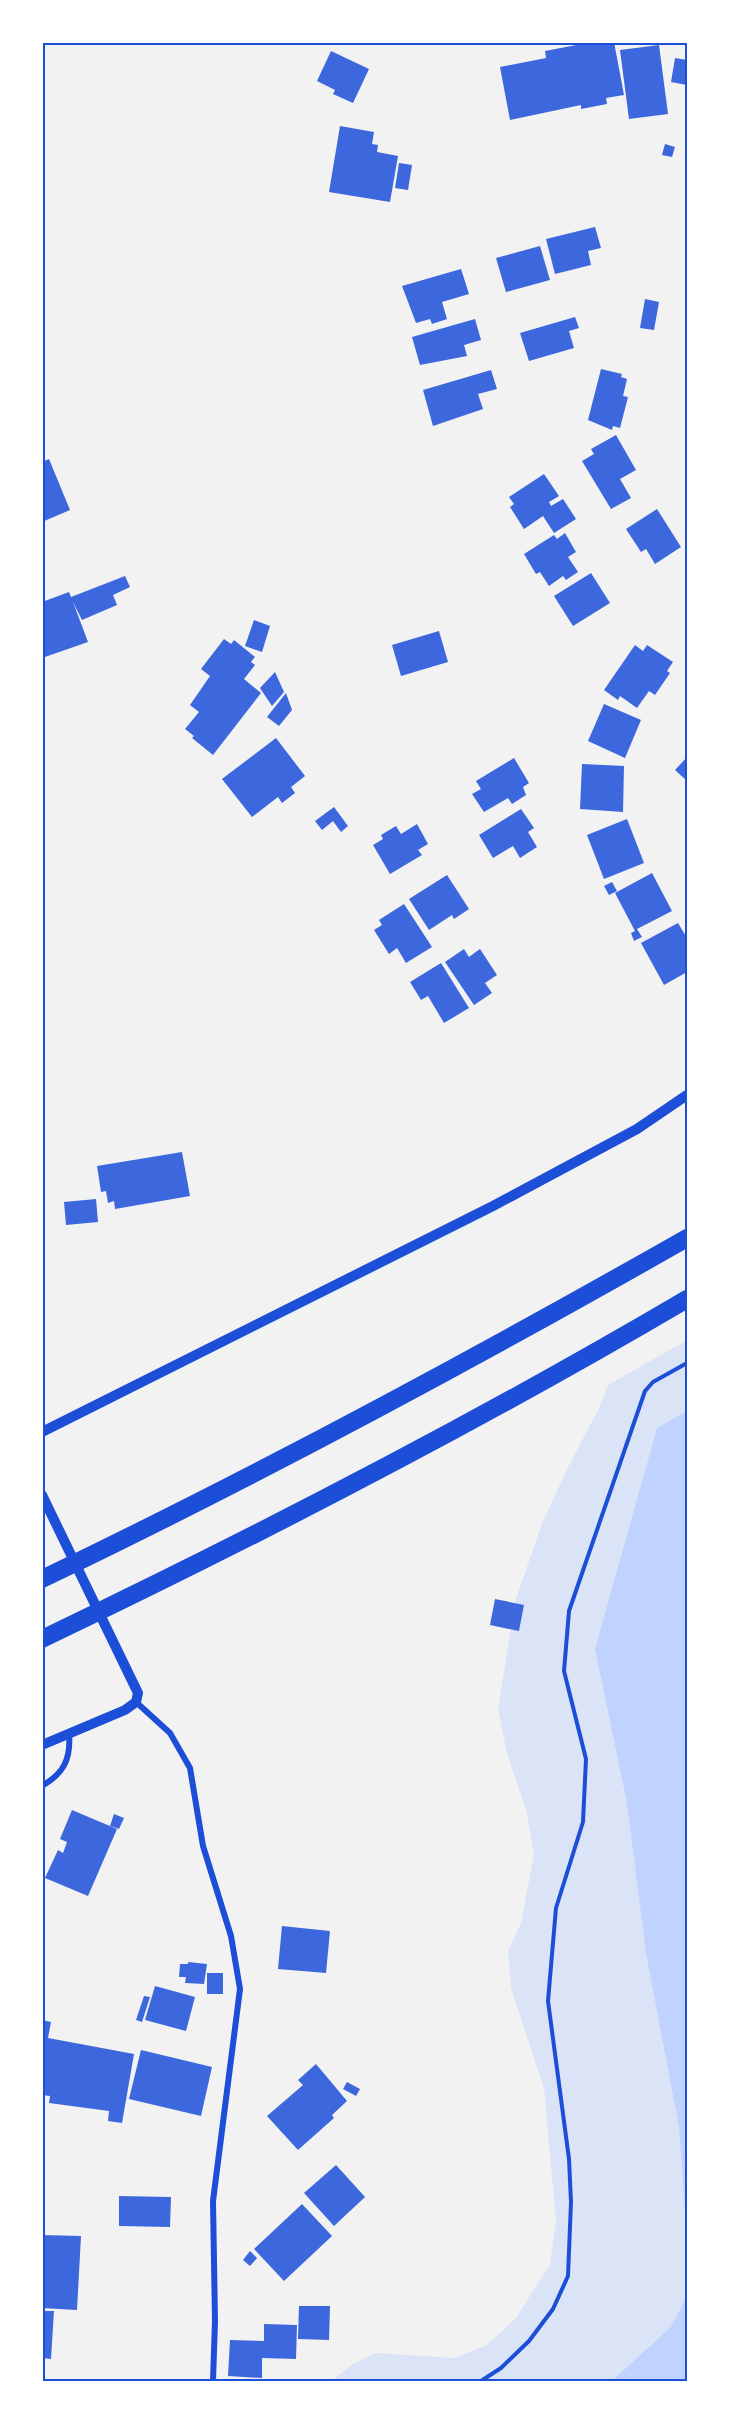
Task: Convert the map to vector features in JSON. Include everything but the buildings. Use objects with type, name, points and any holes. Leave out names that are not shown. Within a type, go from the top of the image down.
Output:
[{"type":"highway","points":[[42,1579],[137,1533],[343,1426],[548,1317],[687,1238]]},
{"type":"highway","points":[[42,1640],[162,1582],[393,1462],[576,1365],[687,1299]]},
{"type":"street","points":[[42,1432],[493,1206],[637,1129],[687,1095]]},
{"type":"street","points":[[42,1495],[138,1693],[136,1702],[125,1710],[42,1745]]},
{"type":"street","points":[[136,1702],[170,1733],[190,1768],[203,1846],[231,1936],[240,1989],[213,2201],[215,2321],[213,2381]]},
{"type":"street","points":[[42,1786],[66,1767],[70,1748],[69,1734]]},
{"type":"path","points":[[481,2381],[501,2368],[529,2341],[553,2309],[568,2276],[571,2202],[569,2159],[548,2001],[556,1908],[583,1821],[586,1759],[564,1671],[568,1611],[645,1391],[653,1382],[687,1363]]},
{"type":"shaded area","points":[[687,1340],[687,2381],[331,2381],[354,2363],[376,2353],[454,2358],[487,2345],[516,2318],[550,2264],[556,2221],[544,2089],[511,1988],[508,1951],[521,1923],[534,1854],[526,1810],[507,1754],[498,1709],[515,1602],[541,1526],[608,1385]]},
{"type":"water","points":[[687,1411],[687,2238],[679,2127],[646,1953],[627,1803],[595,1649],[657,1428]]},
{"type":"water","points":[[687,2296],[687,2381],[612,2381],[671,2327]]}]
